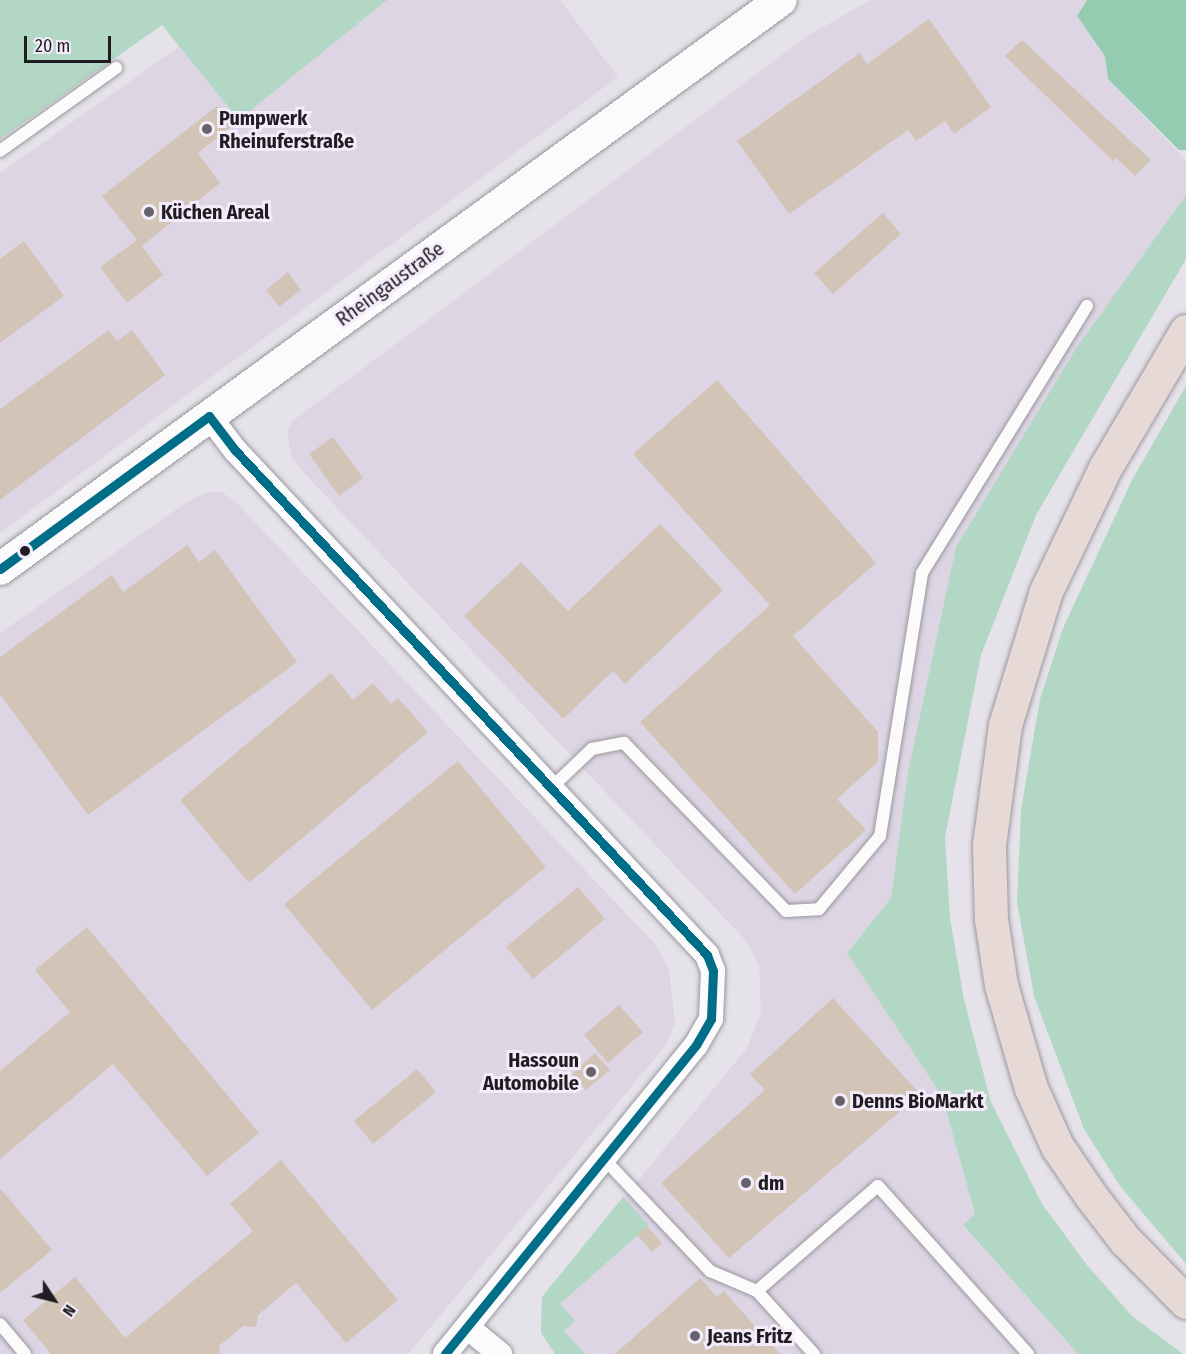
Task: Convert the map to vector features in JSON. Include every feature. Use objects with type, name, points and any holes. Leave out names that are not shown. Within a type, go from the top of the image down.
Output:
[{"type":"highway","points":[[1186,331],[1105,468],[1046,591],[1005,725],[988,844],[991,919],[1001,985],[1031,1088],[1057,1146],[1090,1196],[1125,1240],[1186,1302]]},
{"type":"street","name":"Rheingaustraße","points":[[0,568],[781,0]]},
{"type":"street","points":[[209,416],[235,450],[707,955],[715,994],[706,1030],[605,1160],[445,1354]]},
{"type":"street","points":[[467,1327],[500,1354]]},
{"type":"lane","points":[[0,151],[116,68]]},
{"type":"lane","points":[[551,788],[592,748],[624,743],[786,911],[819,909],[880,836],[922,573],[1087,306]]},
{"type":"lane","points":[[605,1160],[710,1271],[757,1291],[814,1354]]},
{"type":"lane","points":[[757,1291],[878,1186],[1028,1354]]},
{"type":"lane","points":[[0,1324],[25,1354]]},
{"type":"shaded area","points":[[387,0],[560,0],[618,77],[0,533],[0,173],[180,46],[239,120]]},
{"type":"shaded area","points":[[871,0],[1087,0],[1077,16],[1105,56],[1108,79],[1186,160],[1186,195],[1077,347],[908,772],[891,898],[847,953],[942,1096],[975,1214],[963,1226],[1078,1354],[555,1354],[541,1333],[542,1297],[747,1048],[761,1012],[759,965],[746,941],[306,475],[292,459],[287,433],[291,422],[807,36]]},
{"type":"shaded area","points":[[221,492],[235,501],[655,944],[669,969],[675,1023],[667,1044],[408,1354],[0,1354],[0,633],[187,502],[205,493]]},
{"type":"green space","points":[[0,0],[387,0],[239,120],[162,25],[0,139]]},
{"type":"green space","points":[[1087,0],[1186,0],[1186,150],[1179,150],[1108,79],[1105,56],[1077,16]]},
{"type":"green space","points":[[1186,195],[1186,259],[1036,515],[981,655],[945,837],[950,918],[964,1000],[991,1102],[1042,1204],[1087,1265],[1132,1316],[1183,1354],[1078,1354],[963,1225],[975,1214],[942,1096],[847,953],[891,898],[908,772],[956,547],[1077,347]]},
{"type":"green space","points":[[1186,386],[1186,1264],[1120,1186],[1084,1129],[1034,996],[1017,902],[1021,810],[1040,699],[1063,628],[1133,478]]},
{"type":"green space","points":[[623,1197],[649,1225],[560,1304],[575,1321],[564,1331],[585,1354],[555,1354],[541,1333],[542,1297]]},
{"type":"building","points":[[929,19],[991,107],[954,134],[945,121],[916,141],[908,130],[789,214],[737,141],[860,53],[867,64]]},
{"type":"building","points":[[1022,40],[1151,160],[1135,176],[1116,158],[1113,161],[1005,56]]},
{"type":"building","points":[[217,106],[232,126],[198,153],[220,183],[142,246],[163,275],[127,303],[100,267],[137,240],[102,196]]},
{"type":"building","points":[[883,213],[901,234],[833,294],[814,273]]},
{"type":"building","points":[[24,241],[64,296],[0,343],[0,259]]},
{"type":"building","points":[[288,272],[301,290],[279,307],[266,290]]},
{"type":"building","points":[[109,330],[117,341],[132,330],[165,375],[0,500],[0,409]]},
{"type":"building","points":[[717,380],[876,563],[793,636],[878,732],[878,762],[837,799],[866,830],[795,894],[640,722],[770,605],[633,454]]},
{"type":"building","points":[[333,437],[363,478],[339,496],[309,454]]},
{"type":"building","points":[[660,524],[723,590],[625,684],[613,671],[563,719],[464,616],[521,562],[568,611]]},
{"type":"building","points":[[187,545],[199,562],[215,550],[297,662],[88,815],[0,694],[0,657],[112,575],[123,592]]},
{"type":"building","points":[[331,673],[353,700],[373,683],[391,704],[398,698],[428,732],[249,883],[180,800]]},
{"type":"building","points":[[458,761],[546,867],[372,1010],[284,904]]},
{"type":"building","points":[[578,887],[605,919],[533,979],[506,947]]},
{"type":"building","points":[[87,927],[259,1133],[207,1176],[113,1064],[0,1159],[0,1071],[70,1012],[35,970]]},
{"type":"building","points":[[833,998],[920,1094],[729,1258],[661,1183],[765,1090],[750,1074]]},
{"type":"building","points":[[619,1005],[643,1032],[608,1063],[584,1035]]},
{"type":"building","name":"Hassoun Automobile","points":[[595,1053],[610,1070],[586,1090],[572,1074]]},
{"type":"building","points":[[417,1069],[436,1092],[373,1144],[354,1121]]},
{"type":"building","points":[[281,1160],[398,1300],[346,1343],[296,1283],[258,1315],[256,1327],[243,1326],[220,1345],[219,1354],[51,1354],[23,1320],[75,1277],[125,1338],[253,1231],[230,1204]]},
{"type":"building","points":[[0,1188],[52,1250],[0,1293]]},
{"type":"building","points":[[647,1226],[662,1243],[652,1252],[637,1235]]},
{"type":"building","points":[[700,1278],[717,1297],[724,1291],[780,1354],[615,1354]]},
{"type":"transit line","points":[[209,416],[235,450],[707,955],[713,971],[711,1019],[696,1045],[445,1354]]},
{"type":"transit line","points":[[0,569],[209,416]]},
{"type":"place","name":"Pumpwerk Rheinuferstraße","points":[[207,129]]},
{"type":"place","name":"Küchen Areal","points":[[149,212]]},
{"type":"place","name":"Hassoun Automobile","points":[[591,1072]]},
{"type":"place","name":"Denns BioMarkt","points":[[840,1101]]},
{"type":"place","name":"dm","points":[[746,1183]]},
{"type":"place","name":"Jeans Fritz","points":[[695,1336]]}]
